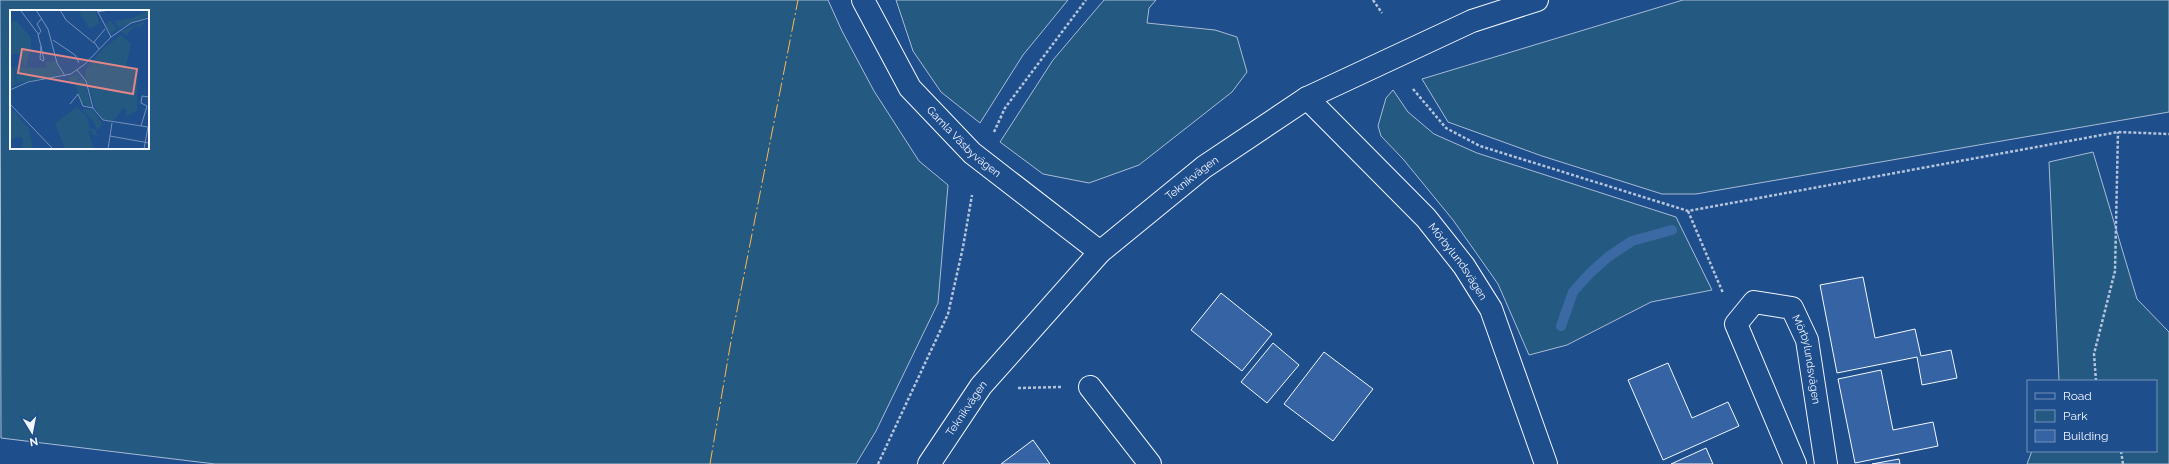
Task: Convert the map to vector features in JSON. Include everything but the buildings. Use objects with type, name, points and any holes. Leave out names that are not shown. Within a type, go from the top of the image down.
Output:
[{"type":"street","name":"Gamla Väsbyvägen","points":[[863,0],[910,88],[972,153],[1100,252]]},
{"type":"street","name":"Teknikvägen","points":[[929,464],[981,386],[1100,252],[1204,167],[1307,98],[1472,21],[1537,0]]},
{"type":"street","name":"Mörbylundsvägen","points":[[1307,98],[1426,218],[1468,272],[1491,309],[1546,464]]},
{"type":"street","name":"Mörbylundsvägen","points":[[1736,324],[1754,302],[1792,308],[1807,340],[1826,464]]},
{"type":"street","points":[[1736,324],[1795,464]]},
{"type":"street","points":[[1090,387],[1150,464]]},
{"type":"path","points":[[991,137],[1005,108],[1086,0]]},
{"type":"path","points":[[1372,0],[1382,13]]},
{"type":"path","points":[[1413,89],[1446,128],[1480,146],[1688,211],[2118,132],[2169,134]]},
{"type":"path","points":[[2096,380],[2094,354],[2115,271],[2118,132]]},
{"type":"path","points":[[878,464],[948,314],[963,247],[972,195]]},
{"type":"path","points":[[1688,211],[1736,324]]},
{"type":"path","points":[[981,386],[1026,389],[1090,387]]},
{"type":"path","points":[[2120,452],[2123,464]]},
{"type":"green space","points":[[0,0],[828,0],[842,31],[874,91],[919,161],[948,185],[938,303],[876,431],[856,464],[215,464],[1,438]]},
{"type":"green space","points":[[896,0],[1068,0],[1023,55],[980,123],[941,92],[913,51]]},
{"type":"green space","points":[[1104,0],[1156,0],[1149,8],[1147,23],[1215,30],[1237,37],[1247,72],[1232,92],[1139,165],[1089,183],[1043,174],[1000,142],[1053,60]]},
{"type":"green space","points":[[1683,0],[2169,0],[2169,112],[1696,194],[1662,194],[1542,156],[1448,122],[1422,79]]},
{"type":"green space","points":[[1393,90],[1408,112],[1434,134],[1477,153],[1676,217],[1712,290],[1651,302],[1567,345],[1529,355],[1498,284],[1453,220],[1403,159],[1381,136],[1378,126],[1386,98]]},
{"type":"green space","points":[[2093,152],[2137,299],[2169,332],[2169,464],[2027,464],[2032,452],[2157,452],[2157,380],[2059,380],[2049,162]]},
{"type":"waterway","points":[[1561,326],[1573,292],[1590,273],[1608,257],[1632,241],[1672,230]]},
{"type":"power","points":[[710,464],[731,341],[798,0]]}]
